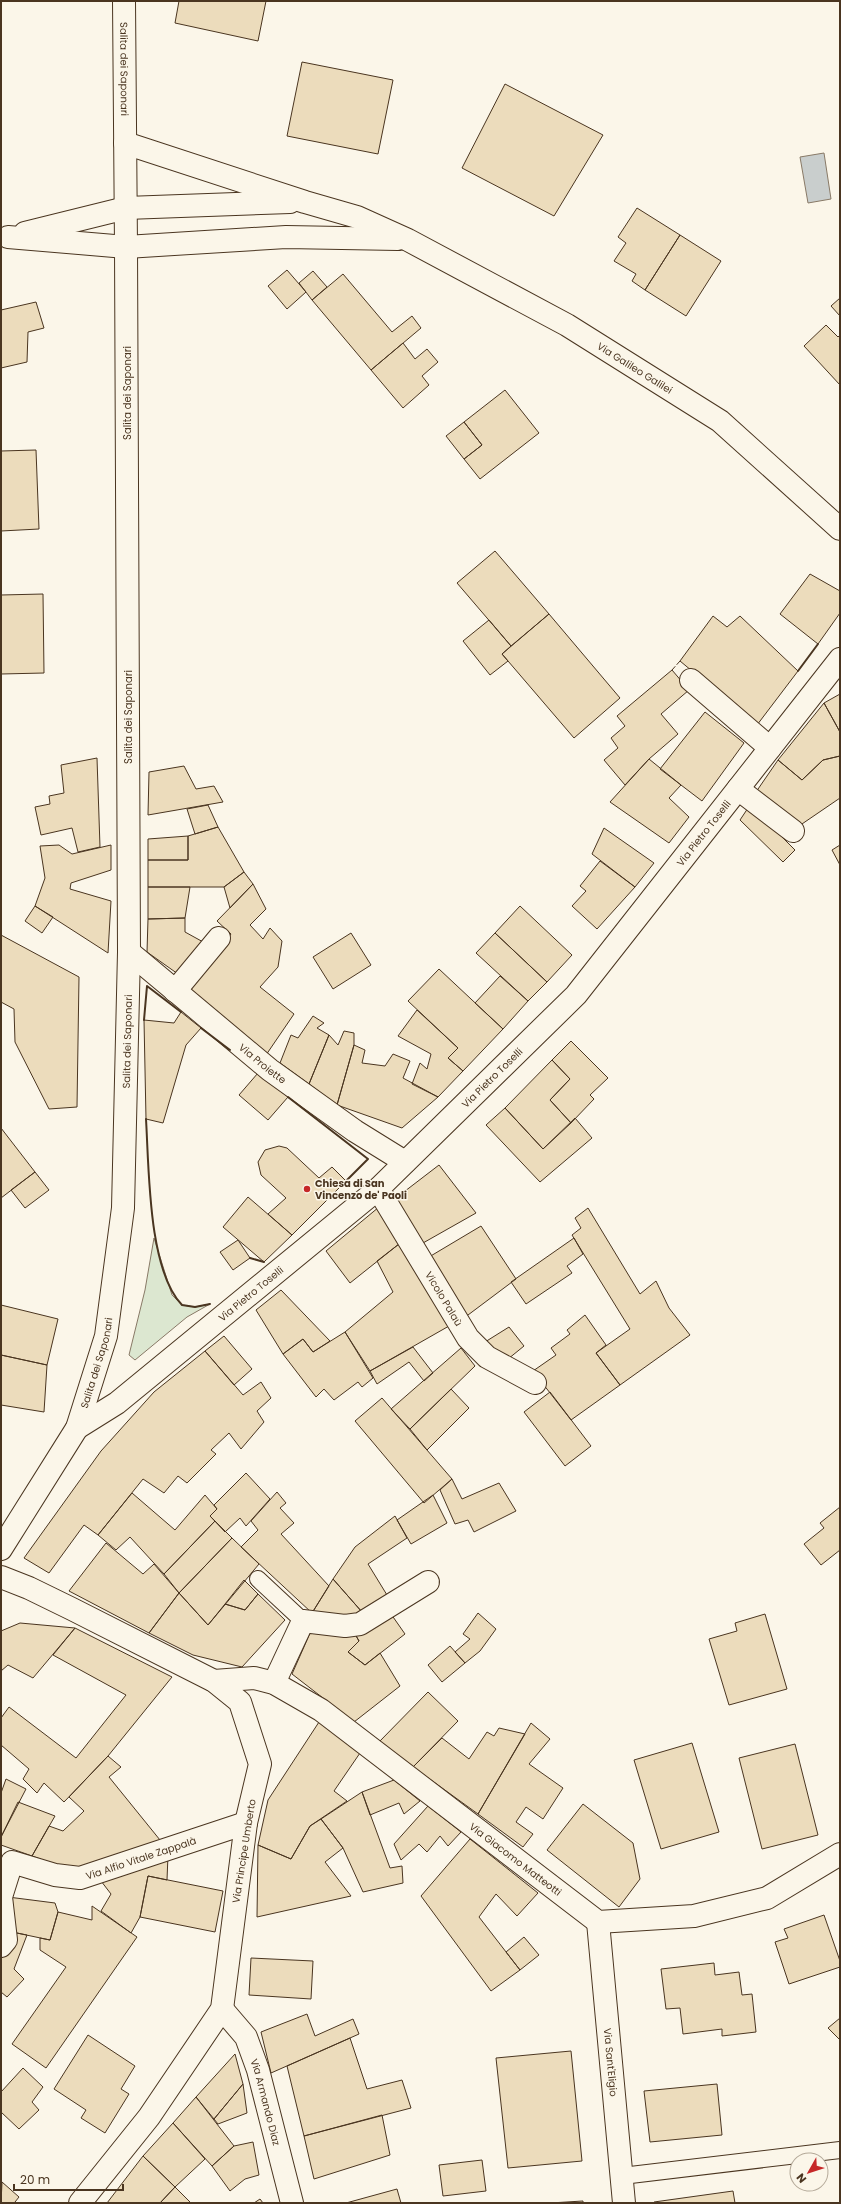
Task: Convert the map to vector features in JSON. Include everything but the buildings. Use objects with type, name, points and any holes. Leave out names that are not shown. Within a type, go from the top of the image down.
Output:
[{"type":"street","name":"Salita dei Saponari","points":[[77,1428],[106,1336],[123,1208],[129,952],[124,1]]},
{"type":"street","name":"Via Galileo Galilei","points":[[125,144],[305,202],[357,217],[408,240],[567,325],[720,421],[840,529]]},
{"type":"street","points":[[5,238],[126,208],[305,202]]},
{"type":"street","points":[[5,238],[126,247],[286,237],[408,240]]},
{"type":"street","name":"Via Pietro Toselli","points":[[77,1428],[117,1403],[378,1189],[576,995],[840,659]]},
{"type":"street","points":[[691,680],[770,748]]},
{"type":"street","points":[[738,789],[793,831]]},
{"type":"street","points":[[175,991],[219,938]]},
{"type":"street","name":"Via Proiette","points":[[129,952],[270,1070],[355,1131],[406,1162]]},
{"type":"street","name":"Vicolo Palaù","points":[[378,1189],[468,1338],[487,1357],[535,1383]]},
{"type":"street","points":[[1,1549],[77,1428]]},
{"type":"street","name":"Via Principe Umberto","points":[[1,1577],[29,1588],[214,1681],[240,1702],[260,1764],[246,1823],[222,2009],[149,2117],[80,2203]]},
{"type":"street","points":[[274,1683],[303,1621],[345,1626],[360,1624],[428,1582]]},
{"type":"street","name":"Via Giacomo Matteotti","points":[[214,1681],[254,1678],[274,1683],[321,1710],[598,1922]]},
{"type":"street","name":"Via Alfio Vitale Zappalà","points":[[1,1946],[6,1940],[1,1897],[12,1862],[55,1875],[80,1878],[246,1823]]},
{"type":"street","points":[[598,1922],[694,1916],[766,1898],[840,1854]]},
{"type":"street","name":"Via Sant'Eligio","points":[[598,1922],[624,2203]]},
{"type":"street","name":"Via Armando Diaz","points":[[222,2009],[246,2037],[258,2070],[292,2203]]},
{"type":"lane","points":[[258,1579],[303,1621]]},
{"type":"lane","points":[[622,2176],[840,2150]]},
{"type":"green space","points":[[154,1238],[172,1295],[182,1305],[195,1307],[210,1304],[187,1317],[135,1360],[129,1355],[145,1290]]},
{"type":"shaded area","points":[[824,153],[831,199],[808,203],[800,157]]},
{"type":"fence","points":[[672,670],[680,661]]},
{"type":"wall","points":[[798,671],[818,644]]},
{"type":"wall","points":[[144,1020],[147,986],[181,1012]]},
{"type":"wall","points":[[201,1028],[230,1050]]},
{"type":"wall","points":[[288,1097],[368,1159],[346,1181]]},
{"type":"wall","points":[[146,1119],[152,1217],[156,1244],[162,1268],[171,1289],[182,1305],[195,1307],[210,1304]]},
{"type":"wall","points":[[250,1258],[264,1262]]},
{"type":"place","name":"Chiesa di San Vincenzo de' Paoli","points":[[307,1189]]}]
